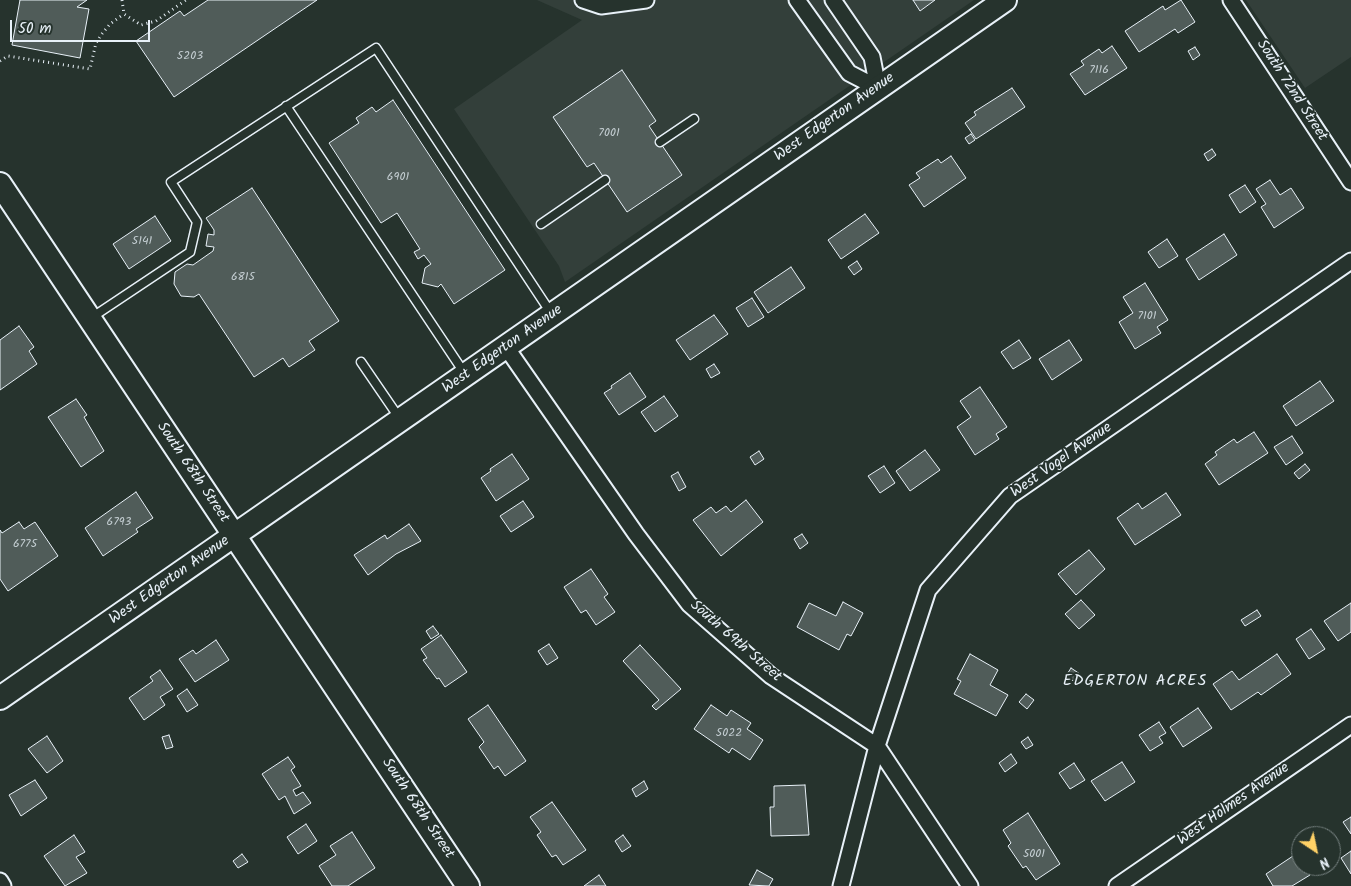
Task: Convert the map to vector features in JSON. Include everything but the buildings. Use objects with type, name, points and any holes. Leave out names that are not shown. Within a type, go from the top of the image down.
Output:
[{"type":"street","points":[[583,0],[601,6],[646,0]]},
{"type":"street","points":[[797,0],[849,73],[878,88]]},
{"type":"street","points":[[833,0],[872,57],[878,88]]},
{"type":"street","name":"West Edgerton Avenue","points":[[0,698],[235,537],[1005,0]]},
{"type":"street","name":"South 72nd Street","points":[[1231,0],[1351,182]]},
{"type":"street","name":"South 68th Street","points":[[0,184],[468,886]]},
{"type":"street","name":"West Vogel Avenue","points":[[877,746],[928,590],[1010,496],[1351,261]]},
{"type":"street","name":"South 69th Street","points":[[506,348],[636,534],[689,604],[771,676],[877,746],[970,886]]},
{"type":"street","name":"West Holmes Avenue","points":[[1117,886],[1351,725]]},
{"type":"street","points":[[841,886],[877,746]]},
{"type":"street","points":[[0,882],[3,886]]},
{"type":"lane","points":[[90,319],[190,252],[197,222],[171,182],[376,48],[552,315]]},
{"type":"lane","points":[[286,106],[466,376]]},
{"type":"lane","points":[[660,142],[694,119]]},
{"type":"lane","points":[[541,224],[605,180]]},
{"type":"lane","points":[[361,362],[401,421]]},
{"type":"path","points":[[122,0],[124,14],[141,25],[148,24],[185,0]]},
{"type":"path","points":[[0,61],[8,56],[90,69],[96,43],[101,34],[110,24],[124,14]]},
{"type":"shaded area","points":[[537,0],[974,0],[565,282],[559,266],[454,109],[582,20]]},
{"type":"shaded area","points":[[1246,0],[1351,0],[1351,57],[1305,88]]},
{"type":"district","name":"EDGERTON ACRES","points":[[1135,682]]}]
